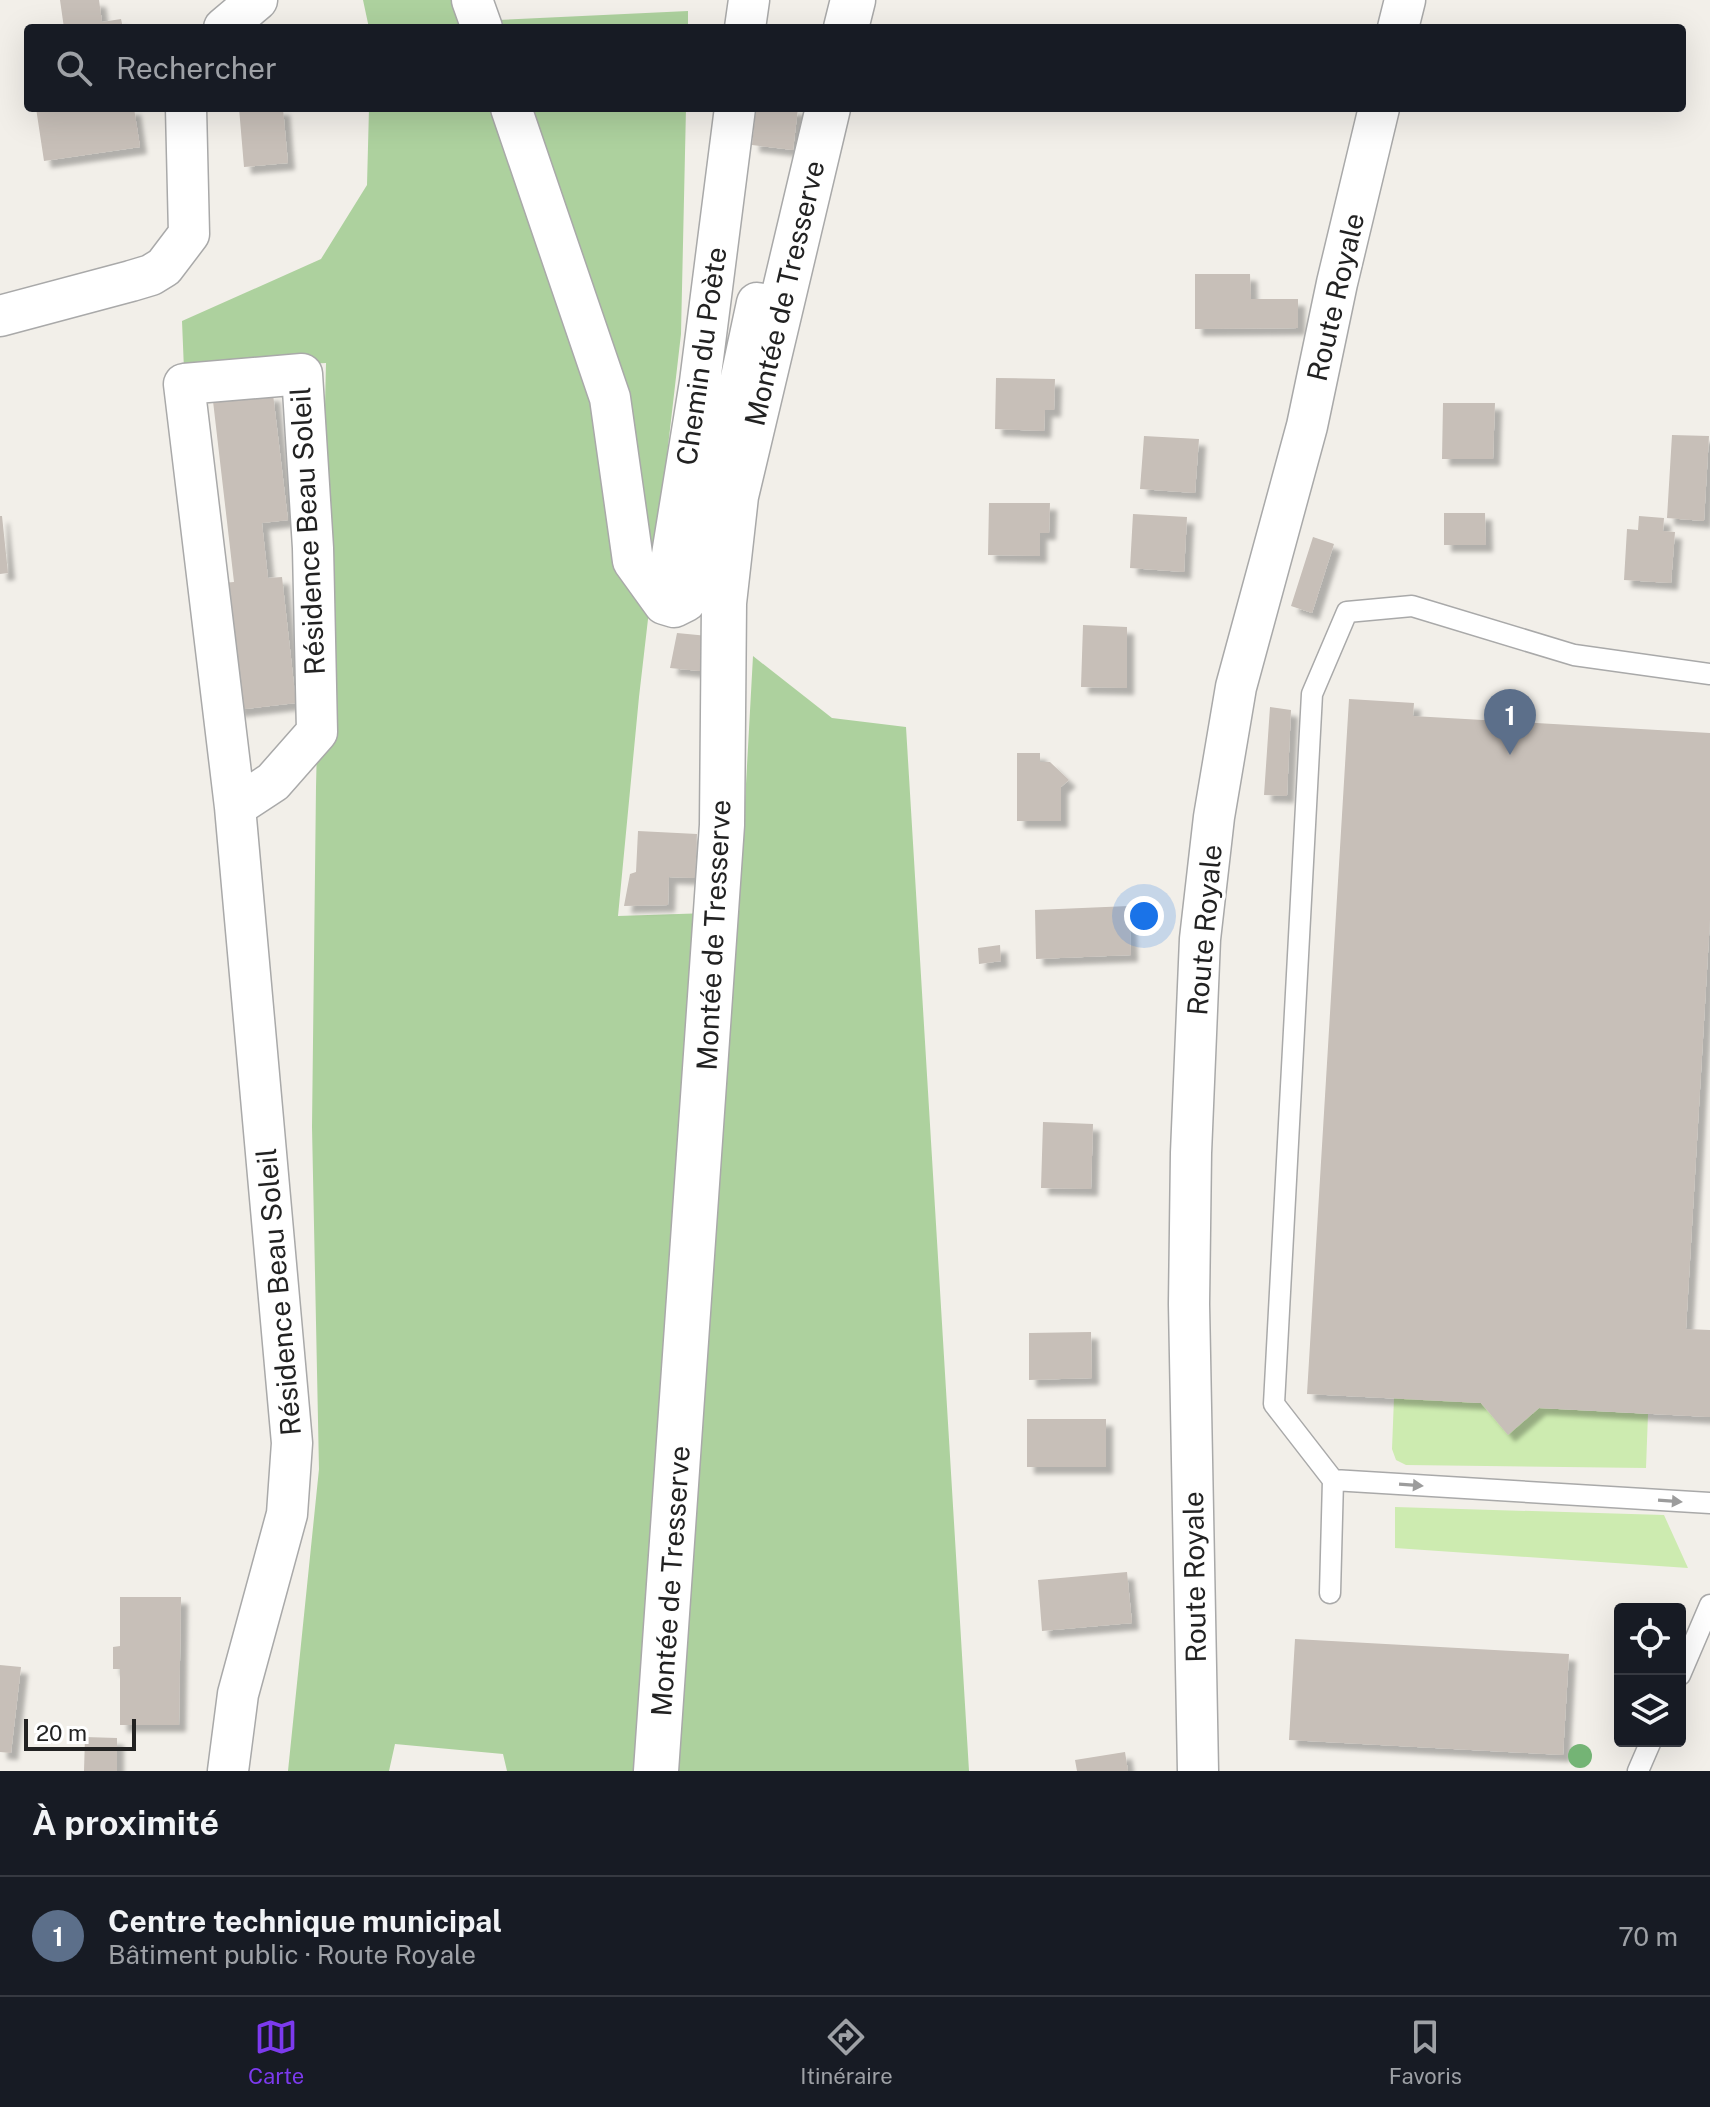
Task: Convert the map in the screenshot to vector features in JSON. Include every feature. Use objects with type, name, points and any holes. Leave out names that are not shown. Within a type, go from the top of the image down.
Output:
[{"type":"street","points":[[229,24],[257,0]]},
{"type":"street","points":[[472,0],[481,24]]},
{"type":"street","points":[[746,24],[749,0]]},
{"type":"street","points":[[847,24],[853,0]]},
{"type":"street","points":[[1399,24],[1405,0]]},
{"type":"street","points":[[0,316],[131,281],[164,267],[189,234],[186,112]]},
{"type":"street","points":[[512,112],[610,398],[633,561],[664,604],[674,607],[686,601],[697,583],[757,303],[780,308]]},
{"type":"street","name":"Chemin du Poète","points":[[664,604],[700,382],[734,112]]},
{"type":"street","name":"Montée de Tresserve","points":[[656,1771],[722,825],[724,603],[736,496],[827,112]]},
{"type":"street","name":"Route Royale","points":[[1198,1771],[1189,1304],[1191,1153],[1200,939],[1214,817],[1236,687],[1307,426],[1378,112]]},
{"type":"street","name":"Résidence Beau Soleil","points":[[228,1771],[238,1694],[287,1514],[292,1443],[235,807],[184,384],[302,374],[313,548],[317,732],[273,782],[235,807]]},
{"type":"lane","points":[[1330,1593],[1333,1480],[1274,1404],[1312,694],[1347,612],[1412,606],[1574,655],[1710,674]]},
{"type":"lane","points":[[1333,1480],[1710,1503]]},
{"type":"lane","points":[[1686,1661],[1710,1605]]},
{"type":"lane","points":[[1638,1771],[1648,1747]]},
{"type":"green space","points":[[363,0],[486,0],[497,20],[688,11],[688,24],[368,24]]},
{"type":"green space","points":[[369,112],[686,112],[681,334],[639,697],[618,916],[739,912],[753,656],[832,718],[906,727],[969,1771],[507,1771],[503,1754],[395,1744],[389,1771],[288,1771],[319,1469],[312,1127],[326,363],[184,370],[182,321],[321,259],[367,185]]},
{"type":"green space","points":[[1394,1398],[1481,1403],[1508,1434],[1539,1408],[1648,1414],[1646,1468],[1406,1465],[1396,1460],[1392,1449]]},
{"type":"green space","points":[[1395,1507],[1664,1515],[1688,1568],[1395,1548]]},
{"type":"building","points":[[60,0],[99,0],[102,22],[121,19],[122,24],[63,24]]},
{"type":"building","points":[[37,112],[135,112],[140,147],[44,161]]},
{"type":"building","points":[[239,112],[283,112],[288,163],[244,167]]},
{"type":"building","points":[[756,112],[798,112],[793,150],[752,145]]},
{"type":"building","points":[[1195,274],[1250,274],[1251,299],[1298,299],[1298,328],[1195,329]]},
{"type":"building","points":[[996,378],[1055,379],[1054,410],[1045,410],[1044,431],[995,429]]},
{"type":"building","points":[[273,394],[288,520],[262,523],[268,578],[282,577],[296,703],[236,710],[222,583],[234,582],[213,401]]},
{"type":"building","points":[[1443,403],[1495,403],[1493,459],[1442,459]]},
{"type":"building","points":[[1672,435],[1709,436],[1704,521],[1667,518]]},
{"type":"building","points":[[1144,436],[1199,439],[1195,493],[1140,489]]},
{"type":"building","points":[[989,503],[1050,503],[1049,533],[1040,533],[1040,556],[988,555]]},
{"type":"building","points":[[1444,513],[1485,513],[1486,545],[1444,545]]},
{"type":"building","points":[[1133,514],[1187,517],[1184,572],[1130,568]]},
{"type":"building","points":[[0,516],[8,573],[0,574]]},
{"type":"building","points":[[1639,516],[1664,518],[1663,531],[1675,532],[1671,583],[1624,580],[1627,529],[1638,530]]},
{"type":"building","points":[[1313,537],[1334,544],[1312,613],[1291,606]]},
{"type":"building","points":[[1083,625],[1127,627],[1127,688],[1081,687]]},
{"type":"building","points":[[677,633],[708,636],[710,672],[670,668]]},
{"type":"building","points":[[1349,699],[1414,703],[1413,716],[1710,733],[1710,919],[1686,1329],[1710,1330],[1710,1417],[1539,1408],[1508,1435],[1481,1403],[1307,1394]]},
{"type":"building","points":[[1270,707],[1291,710],[1287,796],[1264,795]]},
{"type":"building","points":[[1017,753],[1040,753],[1040,762],[1050,762],[1069,780],[1061,787],[1061,821],[1017,821]]},
{"type":"building","points":[[638,831],[697,834],[695,878],[669,877],[668,905],[624,906],[630,874],[636,872]]},
{"type":"building","points":[[1129,906],[1131,955],[1036,959],[1035,910]]},
{"type":"building","points":[[1000,945],[1001,961],[979,964],[978,948]]},
{"type":"building","points":[[1043,1122],[1093,1124],[1091,1189],[1041,1188]]},
{"type":"building","points":[[1091,1332],[1092,1378],[1029,1380],[1029,1333]]},
{"type":"building","points":[[1027,1419],[1106,1419],[1106,1467],[1027,1467]]},
{"type":"building","points":[[1127,1572],[1132,1623],[1042,1631],[1038,1580]]},
{"type":"building","points":[[120,1597],[181,1597],[179,1725],[120,1725],[120,1669],[113,1669],[113,1647],[120,1646]]},
{"type":"building","points":[[1295,1639],[1569,1654],[1563,1755],[1289,1740]]},
{"type":"building","points":[[0,1665],[21,1667],[11,1753],[0,1752]]},
{"type":"building","points":[[85,1737],[117,1738],[117,1771],[84,1771]]},
{"type":"building","points":[[1125,1752],[1128,1771],[1077,1771],[1075,1760]]},
{"type":"place","name":"Centre technique municipal","points":[[1510,755]]}]
